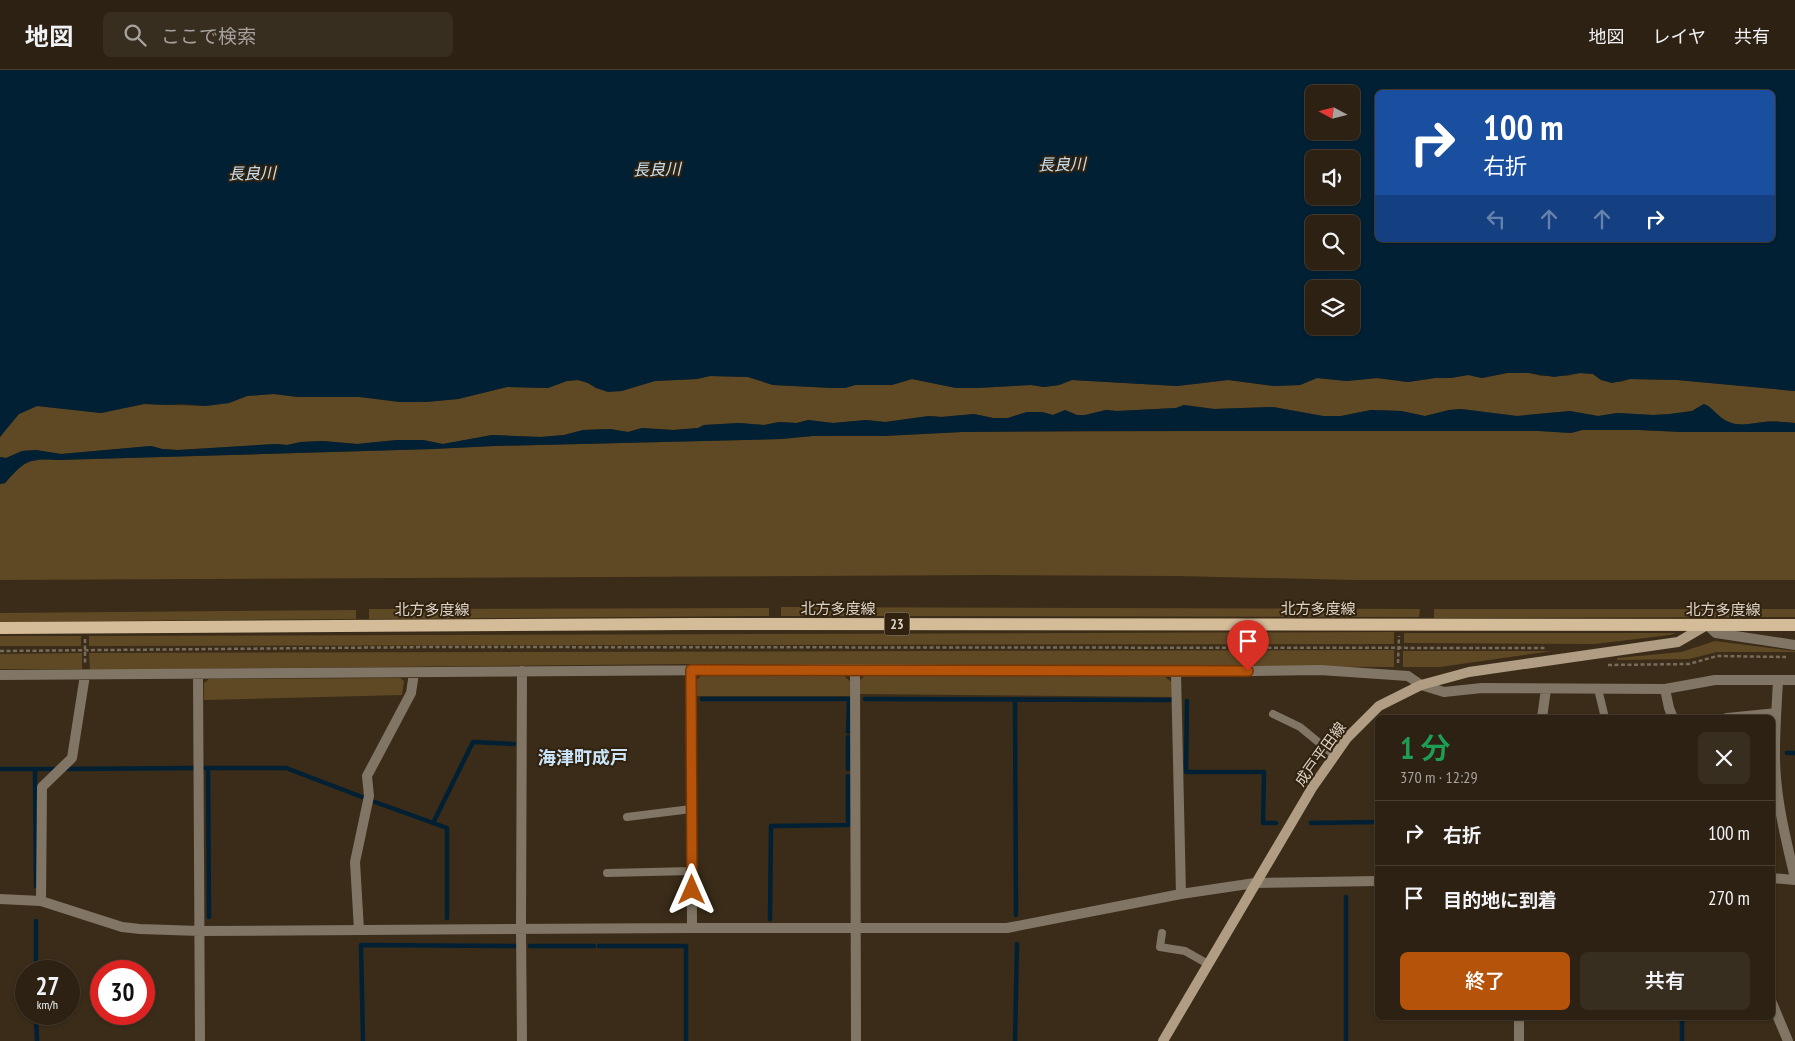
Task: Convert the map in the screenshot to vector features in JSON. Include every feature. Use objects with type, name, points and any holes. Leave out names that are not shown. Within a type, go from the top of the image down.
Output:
[{"type":"main road","name":"北方多度線","points":[[0,628],[693,624],[1795,625]]},
{"type":"main road","name":"成戸平田線","points":[[1163,1041],[1255,883],[1334,755],[1347,738],[1379,706],[1421,685],[1469,672],[1678,642],[1707,625]]},
{"type":"street","points":[[1707,625],[1716,633],[1795,645]]},
{"type":"street","points":[[0,676],[691,670],[1176,672],[1320,670],[1408,676],[1421,685],[1444,692],[1482,688],[1665,689],[1715,680],[1795,680]]},
{"type":"street","points":[[691,670],[692,928]]},
{"type":"street","points":[[855,670],[856,1041]]},
{"type":"street","points":[[522,671],[520,928],[522,1041]]},
{"type":"street","points":[[359,930],[355,862],[369,796],[368,776],[411,693],[414,672]]},
{"type":"street","points":[[1176,672],[1181,894]]},
{"type":"street","points":[[41,901],[42,787],[72,758],[85,675]]},
{"type":"street","points":[[198,675],[200,1041]]},
{"type":"street","points":[[1775,878],[1795,879],[1778,791],[1775,750],[1778,680]]},
{"type":"street","points":[[1542,715],[1546,689]]},
{"type":"street","points":[[1665,689],[1672,715]]},
{"type":"street","points":[[0,899],[41,901],[122,927],[200,932],[520,928],[1007,928],[1181,894],[1255,883],[1375,881]]},
{"type":"street","points":[[1775,1010],[1788,1041]]},
{"type":"street","points":[[1519,1020],[1519,1041]]},
{"type":"lane","points":[[1598,689],[1604,715]]},
{"type":"lane","points":[[1747,715],[1777,712]]},
{"type":"lane","points":[[1274,714],[1300,727],[1334,755]]},
{"type":"lane","points":[[627,817],[691,809]]},
{"type":"lane","points":[[607,873],[692,871]]},
{"type":"lane","points":[[1162,933],[1160,946],[1185,951],[1208,964]]},
{"type":"path","points":[[1397,675],[1400,625]]},
{"type":"path","points":[[85,628],[85,675]]},
{"type":"path","points":[[0,650],[430,647],[1553,648]]},
{"type":"path","points":[[1600,665],[1689,664],[1717,656],[1795,657]]},
{"type":"shaded area","points":[[1507,373],[1567,376],[1580,373],[1593,374],[1601,380],[1621,382],[1630,379],[1677,380],[1795,391],[1795,423],[1733,423],[1721,418],[1704,404],[1692,411],[1670,414],[1617,413],[1598,416],[1570,411],[1517,416],[1461,409],[1425,416],[1401,411],[1371,410],[1341,416],[1323,416],[1273,407],[1214,409],[1184,405],[1176,408],[1106,410],[1085,415],[1077,415],[1065,410],[1053,415],[1042,412],[1027,412],[1008,418],[993,418],[974,414],[934,416],[885,422],[866,420],[833,423],[808,420],[797,423],[779,422],[764,425],[739,423],[704,425],[698,428],[673,430],[642,428],[628,432],[610,429],[583,430],[564,435],[541,437],[492,435],[443,444],[423,440],[397,440],[357,444],[323,441],[301,442],[287,445],[276,444],[178,450],[151,446],[61,454],[36,450],[22,451],[6,458],[0,457],[0,437],[10,422],[19,414],[37,406],[101,413],[144,404],[205,406],[229,403],[247,396],[274,394],[298,397],[360,397],[400,402],[426,402],[458,399],[507,387],[548,388],[566,381],[578,380],[596,388],[639,385],[655,381],[697,379],[710,376],[748,377],[773,385],[832,388],[845,388],[855,385],[891,385],[912,379],[956,388],[977,388],[1031,385],[1044,387],[1059,385],[1072,380],[1177,386],[1228,380],[1274,386],[1300,385],[1317,378],[1347,381],[1377,378],[1408,382],[1468,375],[1482,378]]},
{"type":"shaded area","points":[[1434,430],[1571,433],[1582,430],[1795,432],[1795,580],[1356,580],[1176,576],[993,575],[0,580],[0,484],[5,483],[22,466],[39,460],[781,439],[813,436],[883,436],[962,432]]},
{"type":"shaded area","points":[[781,607],[1420,609],[1419,617],[781,616]]},
{"type":"shaded area","points":[[769,608],[769,616],[369,619],[369,609]]},
{"type":"shaded area","points":[[1434,609],[1795,609],[1795,617],[1434,618]]},
{"type":"shaded area","points":[[356,610],[356,619],[0,622],[0,613]]},
{"type":"shaded area","points":[[1394,632],[1394,644],[89,646],[89,636]]},
{"type":"shaded area","points":[[1404,633],[1676,633],[1595,644],[1404,643]]},
{"type":"shaded area","points":[[0,636],[81,636],[81,646],[0,646]]},
{"type":"shaded area","points":[[1715,641],[1795,652],[1717,652],[1689,659],[1617,660],[1617,658],[1681,652]]},
{"type":"shaded area","points":[[1394,650],[1394,667],[692,664],[90,670],[89,653]]},
{"type":"shaded area","points":[[1403,651],[1552,651],[1440,667],[1403,667]]},
{"type":"shaded area","points":[[82,653],[82,669],[0,669],[0,654]]},
{"type":"shaded area","points":[[703,674],[843,675],[851,682],[851,696],[696,696],[696,680]]},
{"type":"shaded area","points":[[866,674],[1165,677],[1173,683],[1173,697],[860,694],[860,680]]},
{"type":"shaded area","points":[[400,678],[404,681],[402,695],[204,700],[204,683],[209,679]]},
{"type":"water","name":"長良川","points":[[0,70],[1795,70],[1795,391],[1677,380],[1630,379],[1612,383],[1601,380],[1593,374],[1580,373],[1554,377],[1529,373],[1507,373],[1482,378],[1468,375],[1408,382],[1377,378],[1347,381],[1317,378],[1300,385],[1274,386],[1228,380],[1177,386],[1072,380],[1059,385],[1044,387],[1031,385],[977,388],[956,388],[912,379],[892,385],[855,385],[845,388],[832,388],[773,385],[748,377],[710,376],[697,379],[655,381],[622,391],[608,392],[578,380],[567,381],[548,388],[507,387],[458,399],[426,402],[400,402],[360,397],[298,397],[274,394],[247,396],[229,403],[205,406],[144,404],[101,413],[37,406],[19,414],[0,437]]},
{"type":"water","points":[[1704,404],[1725,420],[1733,423],[1795,423],[1795,432],[1639,430],[1582,430],[1571,433],[1539,431],[1087,431],[812,436],[781,439],[39,460],[22,466],[5,483],[0,484],[0,457],[6,458],[22,451],[36,450],[61,454],[151,446],[178,450],[276,444],[287,445],[323,441],[357,444],[397,440],[423,440],[443,444],[492,435],[541,437],[564,435],[583,430],[610,429],[628,432],[642,428],[673,430],[698,428],[704,425],[739,423],[764,425],[779,422],[797,423],[808,420],[833,423],[866,420],[885,422],[928,416],[941,417],[974,414],[993,418],[1008,418],[1027,412],[1042,412],[1053,415],[1065,410],[1077,415],[1085,415],[1106,410],[1176,408],[1184,405],[1214,409],[1273,407],[1323,416],[1341,416],[1371,410],[1401,411],[1425,416],[1461,409],[1517,416],[1570,411],[1598,416],[1617,413],[1670,414],[1692,411]]},
{"type":"waterway","points":[[702,699],[849,699],[848,732]]},
{"type":"waterway","points":[[865,699],[1170,700]]},
{"type":"waterway","points":[[1015,700],[1016,915]]},
{"type":"waterway","points":[[1187,701],[1186,772],[1264,772],[1263,823],[1276,823]]},
{"type":"waterway","points":[[848,737],[848,769]]},
{"type":"waterway","points":[[433,823],[473,742],[514,744]]},
{"type":"waterway","points":[[1787,753],[1795,753]]},
{"type":"waterway","points":[[68,769],[195,768]]},
{"type":"waterway","points":[[205,768],[286,768],[362,797]]},
{"type":"waterway","points":[[208,768],[209,917]]},
{"type":"waterway","points":[[0,769],[53,769]]},
{"type":"waterway","points":[[35,769],[36,886]]},
{"type":"waterway","points":[[770,919],[771,826],[848,825],[848,776]]},
{"type":"waterway","points":[[375,802],[447,828],[447,918]]},
{"type":"waterway","points":[[1311,823],[1375,822]]},
{"type":"waterway","points":[[1346,897],[1346,1041]]},
{"type":"waterway","points":[[36,921],[36,960]]},
{"type":"waterway","points":[[1015,1041],[1017,944]]},
{"type":"waterway","points":[[363,1041],[361,945],[515,946]]},
{"type":"waterway","points":[[530,946],[594,946]]},
{"type":"waterway","points":[[599,946],[686,946],[686,1041]]},
{"type":"waterway","points":[[1682,1020],[1682,1041]]},
{"type":"waterway","points":[[36,1025],[37,1041]]},
{"type":"district","name":"海津町成戸","points":[[583,757]]},
{"type":"route","points":[[692,890],[691,670],[1248,671]]}]
